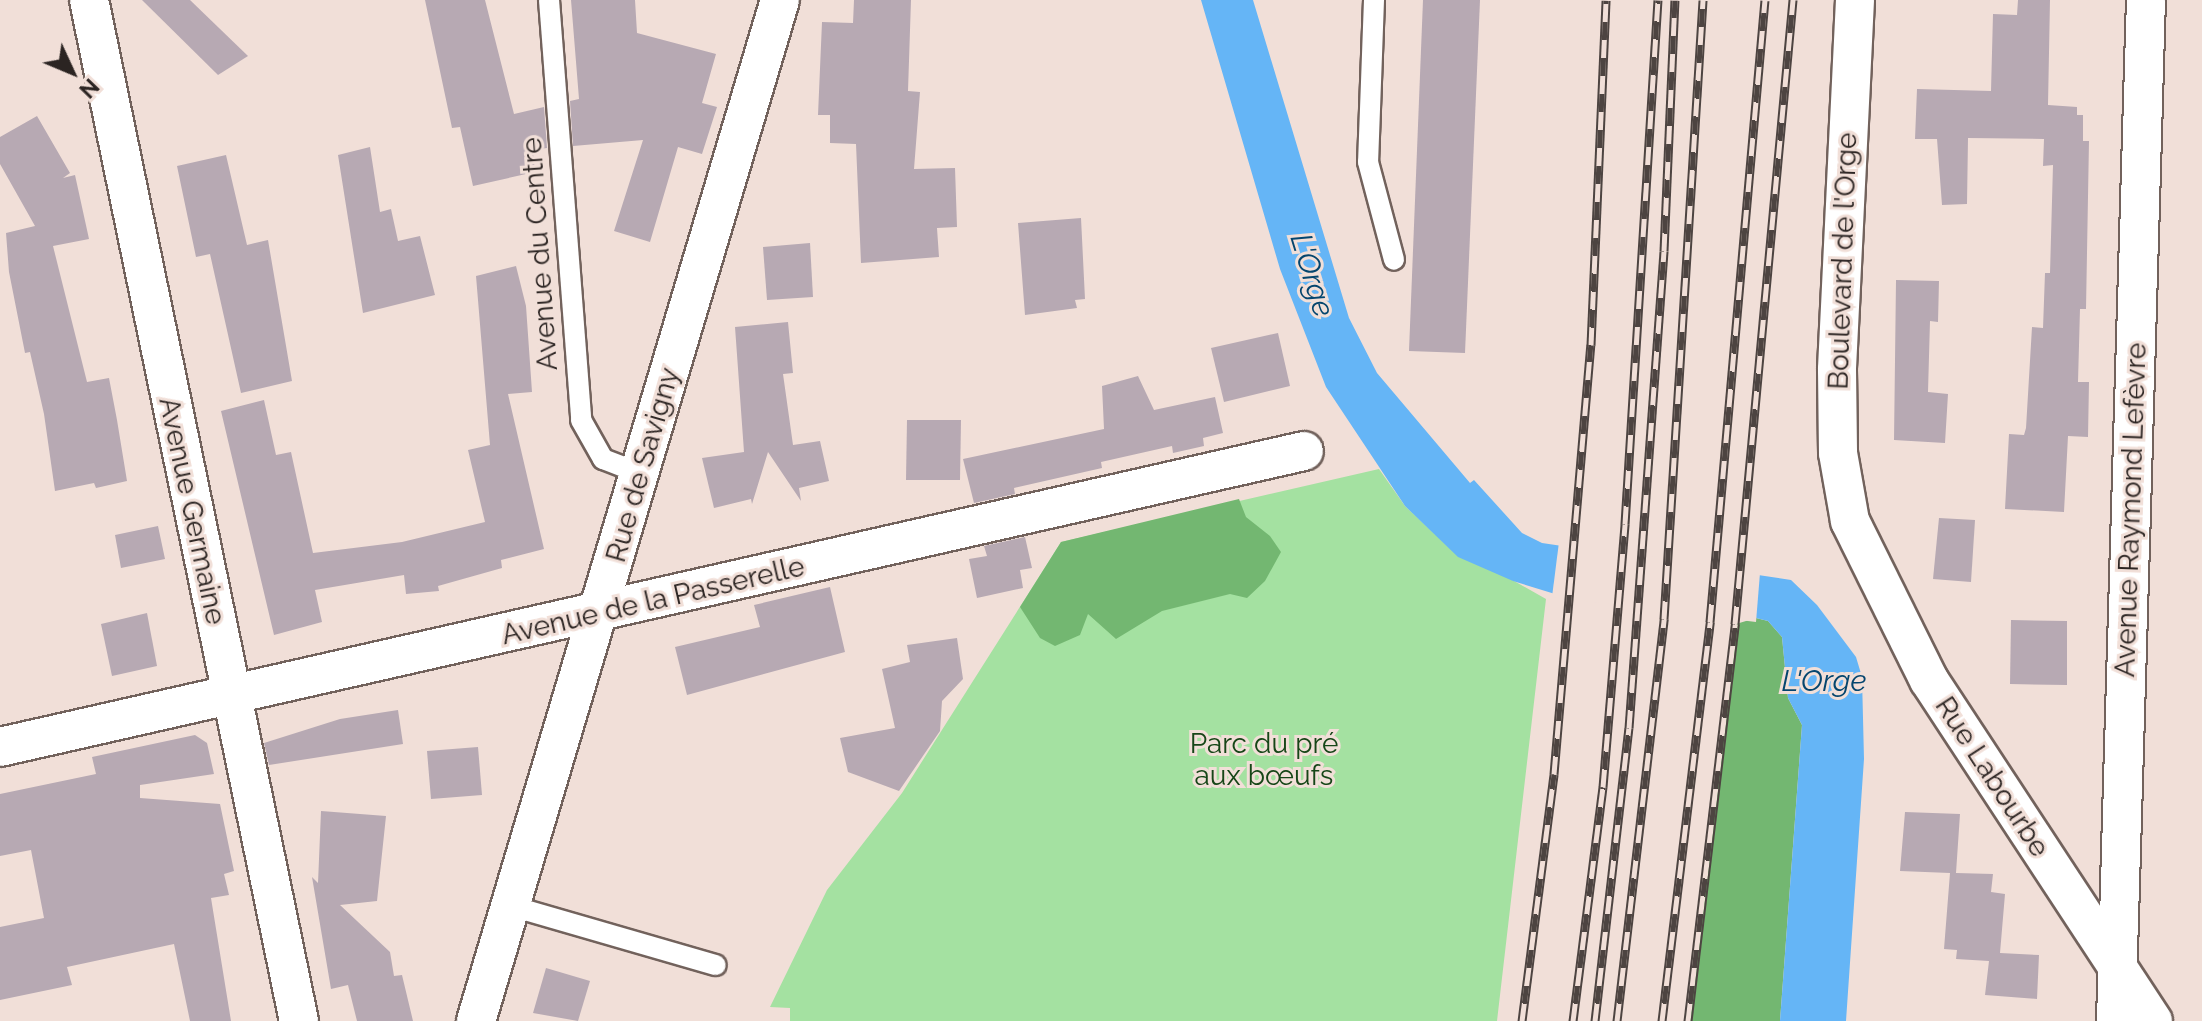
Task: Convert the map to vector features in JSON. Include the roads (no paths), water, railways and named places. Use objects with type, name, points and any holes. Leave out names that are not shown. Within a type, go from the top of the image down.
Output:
[{"type":"street","name":"Avenue Germaine","points":[[89,0],[299,1021]]},
{"type":"street","name":"Rue de Savigny","points":[[476,1021],[601,613],[780,0]]},
{"type":"street","name":"Boulevard de l'Orge","points":[[1850,521],[1838,453],[1837,370],[1855,0]]},
{"type":"street","name":"Avenue Raymond Lefèvre","points":[[2116,1021],[2146,0]]},
{"type":"street","name":"Avenue de la Passerelle","points":[[0,747],[1304,451]]},
{"type":"street","name":"Rue Labourbe","points":[[1850,521],[1929,680],[2153,1021]]},
{"type":"lane","name":"Avenue du Centre","points":[[549,0],[581,420],[603,459],[640,473]]},
{"type":"lane","points":[[1374,0],[1368,162],[1394,260]]},
{"type":"lane","points":[[511,906],[716,965]]},
{"type":"water","name":"L'Orge","points":[[1201,0],[1253,0],[1349,318],[1377,373],[1470,483],[1474,480],[1522,533],[1542,543],[1791,580],[1817,605],[1856,657],[1862,677],[1864,759],[1846,1021],[1780,1021],[1802,725],[1788,698],[1782,637],[1768,621],[1756,618],[1555,594],[1513,581],[1458,557],[1405,506],[1326,387],[1280,269]]},
{"type":"railway","points":[[1522,1021],[1554,774],[1591,345],[1606,0]]},
{"type":"railway","points":[[1573,1021],[1603,787],[1625,524],[1658,0]]},
{"type":"railway","points":[[1595,1021],[1629,728],[1664,251],[1675,0]]},
{"type":"railway","points":[[1617,1021],[1664,619],[1703,0]]},
{"type":"railway","points":[[1662,1021],[1710,622],[1765,0]]},
{"type":"railway","points":[[1688,1021],[1735,624],[1793,0]]},
{"type":"park label","name":"Parc du pré aux bœufs","points":[[1264,760]]}]
